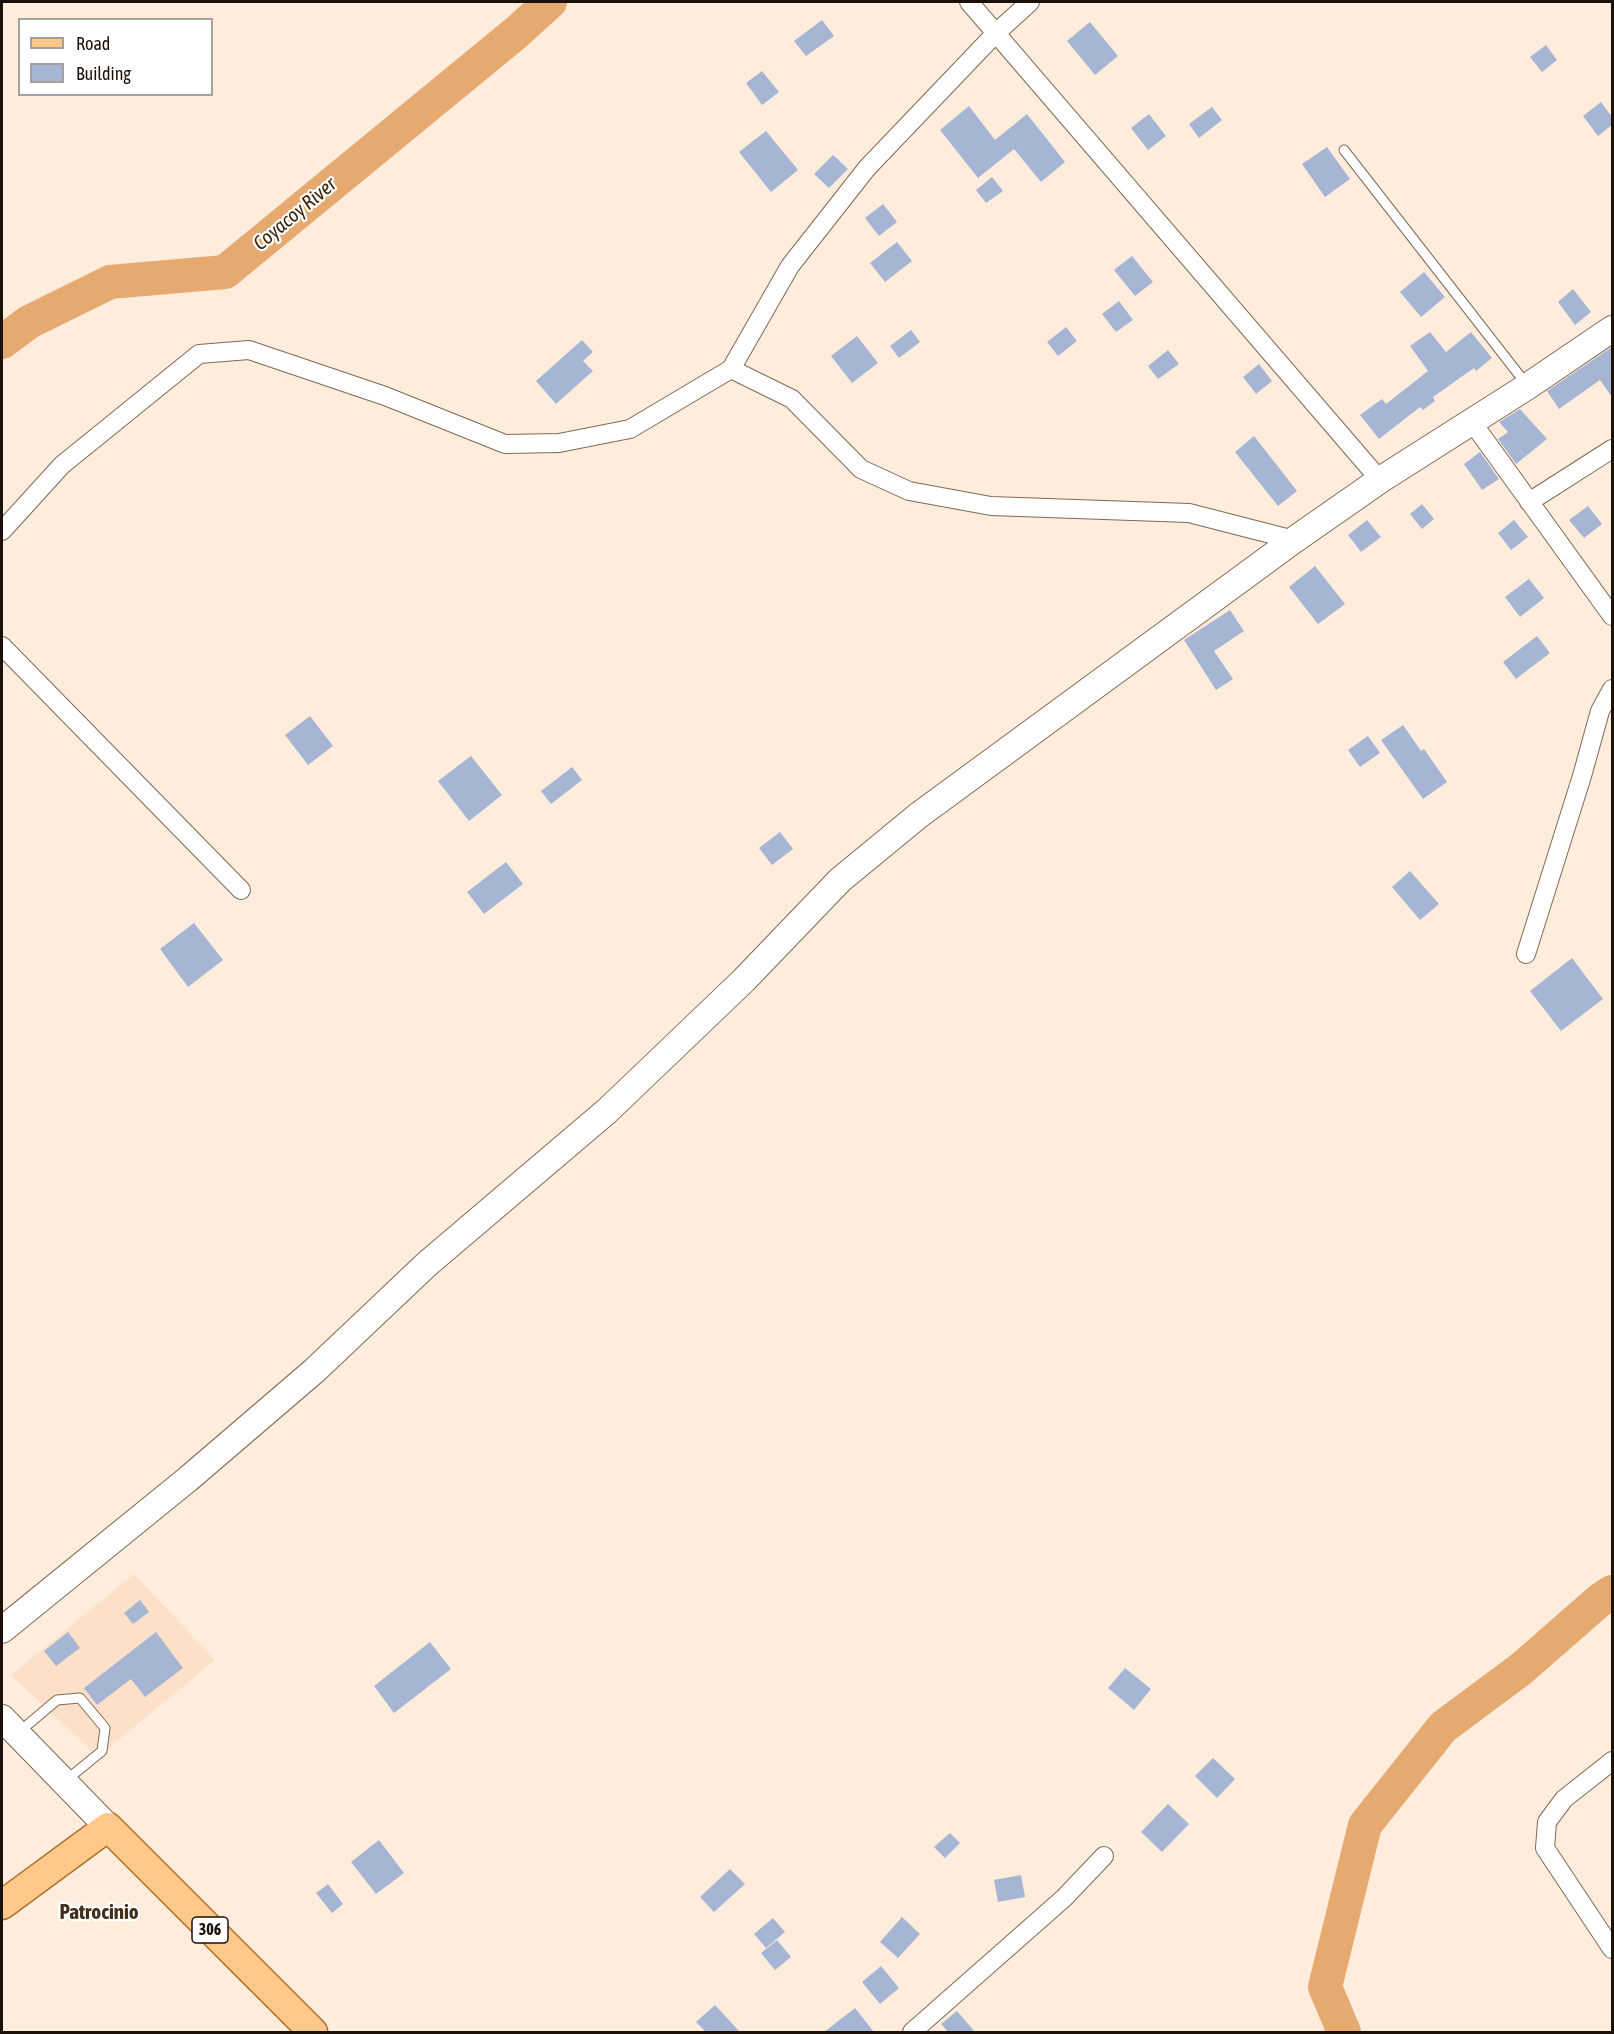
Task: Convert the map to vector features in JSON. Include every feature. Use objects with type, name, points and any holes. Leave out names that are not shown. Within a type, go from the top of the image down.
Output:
[{"type":"main road","points":[[2,1905],[108,1827]]},
{"type":"main road","name":"306","points":[[108,1827],[313,2032]]},
{"type":"street","points":[[969,2],[1380,480]]},
{"type":"street","points":[[2,531],[62,465],[199,354],[249,350],[385,396],[505,444],[559,443],[630,429],[731,369],[790,266],[867,168],[996,33],[1030,2]]},
{"type":"street","points":[[2,1630],[188,1479],[314,1371],[427,1264],[607,1112],[744,980],[840,880],[919,815],[1294,540],[1380,480],[1528,386],[1612,329]]},
{"type":"street","points":[[731,369],[792,399],[861,469],[909,491],[991,506],[1189,513],[1294,540]]},
{"type":"street","points":[[1472,422],[1612,616]]},
{"type":"street","points":[[1529,502],[1612,449]]},
{"type":"street","points":[[2,646],[241,890]]},
{"type":"street","points":[[1526,954],[1582,776],[1599,711],[1612,688]]},
{"type":"street","points":[[9,1726],[108,1827]]},
{"type":"street","points":[[1612,1761],[1564,1799],[1547,1822],[1545,1848],[1612,1949]]},
{"type":"street","points":[[912,2032],[1064,1898],[1104,1856]]},
{"type":"lane","points":[[1344,150],[1528,386]]},
{"type":"lane","points":[[9,1726],[57,1700],[80,1698],[105,1728],[102,1751],[64,1782]]},
{"type":"shaded area","points":[[134,1574],[215,1660],[98,1757],[11,1675]]},
{"type":"building","points":[[822,20],[834,36],[806,56],[794,41]]},
{"type":"building","points":[[1090,22],[1118,56],[1095,75],[1067,41]]},
{"type":"building","points":[[1546,45],[1557,60],[1542,72],[1530,57]]},
{"type":"building","points":[[762,71],[779,92],[762,105],[746,83]]},
{"type":"building","points":[[1601,102],[1612,117],[1612,125],[1598,136],[1583,116]]},
{"type":"building","points":[[969,106],[995,140],[1027,114],[1065,162],[1041,182],[1014,149],[978,178],[940,130]]},
{"type":"building","points":[[1212,107],[1222,120],[1199,138],[1189,124]]},
{"type":"building","points":[[1149,114],[1166,136],[1148,150],[1131,128]]},
{"type":"building","points":[[766,131],[798,170],[771,192],[739,152]]},
{"type":"building","points":[[1327,147],[1350,179],[1325,197],[1302,164]]},
{"type":"building","points":[[833,155],[848,169],[829,188],[814,174]]},
{"type":"building","points":[[992,177],[1003,191],[986,203],[976,190]]},
{"type":"building","points":[[883,204],[897,222],[879,236],[865,218]]},
{"type":"building","points":[[897,242],[912,261],[885,282],[870,263]]},
{"type":"building","points":[[1132,256],[1153,282],[1135,296],[1114,270]]},
{"type":"building","points":[[1424,272],[1445,297],[1421,317],[1400,292]]},
{"type":"building","points":[[1573,289],[1591,312],[1575,325],[1558,302]]},
{"type":"building","points":[[1119,301],[1133,320],[1116,332],[1102,314]]},
{"type":"building","points":[[1066,327],[1077,341],[1058,356],[1047,342]]},
{"type":"building","points":[[911,330],[920,342],[899,358],[890,346]]},
{"type":"building","points":[[1430,332],[1446,352],[1471,332],[1492,358],[1476,371],[1474,368],[1433,397],[1435,401],[1423,410],[1420,407],[1379,439],[1360,415],[1382,399],[1386,404],[1428,371],[1410,346]]},
{"type":"building","points":[[857,336],[878,363],[852,383],[831,356]]},
{"type":"building","points":[[582,340],[593,352],[583,361],[593,371],[556,404],[536,381]]},
{"type":"building","points":[[1612,347],[1612,397],[1600,380],[1559,409],[1547,391]]},
{"type":"building","points":[[1168,350],[1179,364],[1158,379],[1148,366]]},
{"type":"building","points":[[1259,364],[1272,381],[1256,394],[1243,377]]},
{"type":"building","points":[[1520,409],[1547,439],[1516,464],[1498,439],[1508,432],[1499,422]]},
{"type":"building","points":[[1254,436],[1297,491],[1278,506],[1235,452]]},
{"type":"building","points":[[1480,452],[1499,479],[1482,490],[1464,464]]},
{"type":"building","points":[[1422,504],[1434,519],[1422,529],[1410,514]]},
{"type":"building","points":[[1588,506],[1602,524],[1584,538],[1569,520]]},
{"type":"building","points":[[1367,520],[1381,537],[1361,552],[1348,535]]},
{"type":"building","points":[[1514,520],[1528,537],[1511,550],[1498,533]]},
{"type":"building","points":[[1315,566],[1345,604],[1318,624],[1289,587]]},
{"type":"building","points":[[1529,579],[1544,598],[1520,617],[1505,597]]},
{"type":"building","points":[[1230,610],[1244,631],[1214,651],[1233,679],[1216,690],[1184,640]]},
{"type":"building","points":[[1537,636],[1550,653],[1516,679],[1503,662]]},
{"type":"building","points":[[310,716],[333,746],[308,765],[285,735]]},
{"type":"building","points":[[1403,725],[1421,751],[1424,749],[1447,782],[1423,799],[1381,740]]},
{"type":"building","points":[[1368,736],[1380,753],[1360,767],[1348,750]]},
{"type":"building","points":[[471,756],[502,795],[469,821],[438,781]]},
{"type":"building","points":[[572,767],[582,780],[551,804],[541,791]]},
{"type":"building","points":[[780,832],[793,849],[772,865],[759,848]]},
{"type":"building","points":[[506,862],[523,884],[484,914],[467,892]]},
{"type":"building","points":[[1410,871],[1439,904],[1420,920],[1392,887]]},
{"type":"building","points":[[194,923],[223,960],[188,987],[160,949]]},
{"type":"building","points":[[1572,958],[1603,999],[1561,1031],[1530,991]]},
{"type":"building","points":[[140,1600],[149,1612],[133,1624],[124,1613]]},
{"type":"building","points":[[68,1632],[80,1648],[56,1666],[44,1651]]},
{"type":"building","points":[[156,1632],[183,1668],[145,1697],[131,1679],[97,1705],[84,1688]]},
{"type":"building","points":[[430,1642],[451,1669],[394,1713],[374,1686]]},
{"type":"building","points":[[1125,1668],[1151,1689],[1134,1710],[1108,1688]]},
{"type":"building","points":[[1213,1758],[1235,1779],[1217,1798],[1195,1776]]},
{"type":"building","points":[[1168,1804],[1189,1824],[1162,1852],[1141,1832]]},
{"type":"building","points":[[950,1833],[960,1843],[945,1858],[934,1847]]},
{"type":"building","points":[[379,1840],[404,1873],[376,1894],[351,1862]]},
{"type":"building","points":[[730,1869],[745,1884],[714,1912],[700,1897]]},
{"type":"building","points":[[1021,1875],[1025,1897],[998,1902],[994,1880]]},
{"type":"building","points":[[328,1884],[343,1904],[332,1913],[316,1893]]},
{"type":"building","points":[[902,1917],[920,1934],[898,1958],[880,1942]]},
{"type":"building","points":[[773,1918],[785,1932],[766,1948],[754,1934]]},
{"type":"building","points":[[777,1940],[791,1957],[775,1970],[761,1953]]},
{"type":"building","points":[[881,1966],[899,1988],[880,2004],[862,1982]]},
{"type":"building","points":[[715,2005],[740,2032],[706,2032],[696,2022]]},
{"type":"building","points":[[855,2008],[874,2032],[824,2032]]},
{"type":"building","points":[[957,2011],[975,2032],[948,2032],[941,2024]]},
{"type":"waterway","name":"Coyacoy River","points":[[2,342],[29,322],[110,282],[225,272],[517,32],[550,2]]},
{"type":"waterway","points":[[1344,2032],[1325,1987],[1365,1825],[1443,1727],[1521,1669],[1612,1592]]},
{"type":"district","name":"Patrocinio","points":[[99,1912]]}]
